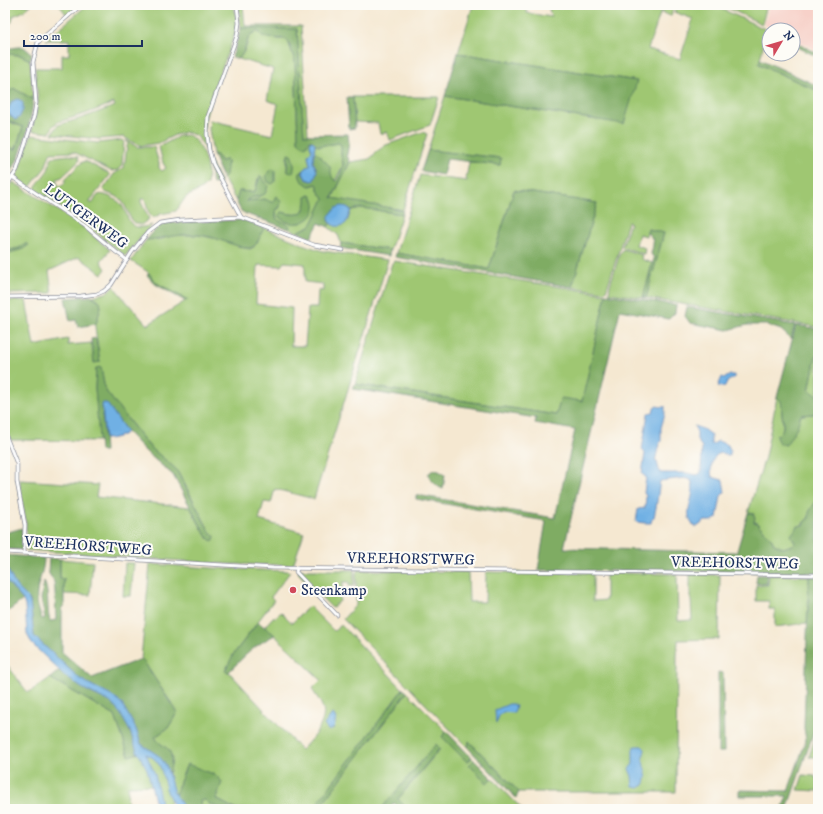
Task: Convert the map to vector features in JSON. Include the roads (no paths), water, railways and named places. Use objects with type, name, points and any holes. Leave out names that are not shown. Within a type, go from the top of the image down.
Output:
[{"type":"street","points":[[5,188],[17,170],[34,116],[36,103],[33,62],[38,42],[81,5]]},
{"type":"street","points":[[237,5],[239,23],[237,36],[208,116],[207,134],[213,164],[241,217]]},
{"type":"street","name":"LUTGERWEG","points":[[12,177],[85,226],[127,260]]},
{"type":"street","points":[[5,297],[81,296],[97,294],[104,291],[111,285],[148,232],[160,223],[181,220],[241,217],[314,245],[343,250]]},
{"type":"street","points":[[5,434],[17,464],[17,482],[25,525],[24,553]]},
{"type":"street","name":"VREEHORSTWEG","points":[[5,552],[266,568],[818,575]]},
{"type":"street","points":[[297,568],[296,572],[337,614]]},
{"type":"water","points":[[17,99],[23,103],[23,110],[19,118],[15,120],[7,111],[11,102]]},
{"type":"water","points":[[311,141],[315,144],[313,162],[317,171],[314,180],[312,181],[306,179],[303,173],[305,168],[310,165],[308,155],[312,150],[310,145]]},
{"type":"water","points":[[342,206],[351,210],[346,223],[340,226],[335,226],[329,220],[329,216],[336,208]]},
{"type":"water","points":[[730,375],[734,375],[734,378],[728,381],[725,386],[718,386],[722,377],[725,378]]},
{"type":"water","points":[[103,403],[108,405],[127,432],[111,439],[105,439]]},
{"type":"water","points":[[655,406],[665,406],[665,413],[661,428],[661,441],[655,461],[657,462],[661,473],[687,473],[697,475],[701,473],[702,447],[697,440],[697,432],[694,426],[703,429],[711,435],[711,444],[718,441],[728,445],[730,450],[730,456],[722,453],[718,454],[712,463],[712,477],[723,480],[725,492],[721,496],[717,518],[712,521],[705,521],[697,527],[693,525],[689,514],[693,486],[691,480],[684,478],[660,481],[654,517],[651,523],[636,522],[638,509],[645,508],[646,496],[644,493],[646,477],[642,474],[645,453],[642,450],[648,413],[653,412]]},
{"type":"water","points":[[5,565],[16,586],[30,602],[34,636],[80,679],[115,698],[122,704],[136,729],[141,744],[159,756],[166,765],[174,793],[185,809],[176,809],[170,799],[164,783],[162,772],[156,760],[146,754],[155,774],[162,809],[157,809],[147,769],[120,713],[110,702],[82,688],[66,677],[32,644],[27,634],[25,606],[23,600],[5,579]]},
{"type":"water","points":[[509,704],[516,706],[514,713],[503,712],[499,716],[496,724],[495,710]]},
{"type":"water","points":[[332,714],[336,719],[334,728],[329,731],[324,725]]},
{"type":"water","points":[[635,746],[642,746],[645,749],[643,763],[646,781],[644,785],[639,788],[633,787],[632,776],[629,769],[633,764],[633,749]]},
{"type":"place","name":"Steenkamp","points":[[293,590]]}]
